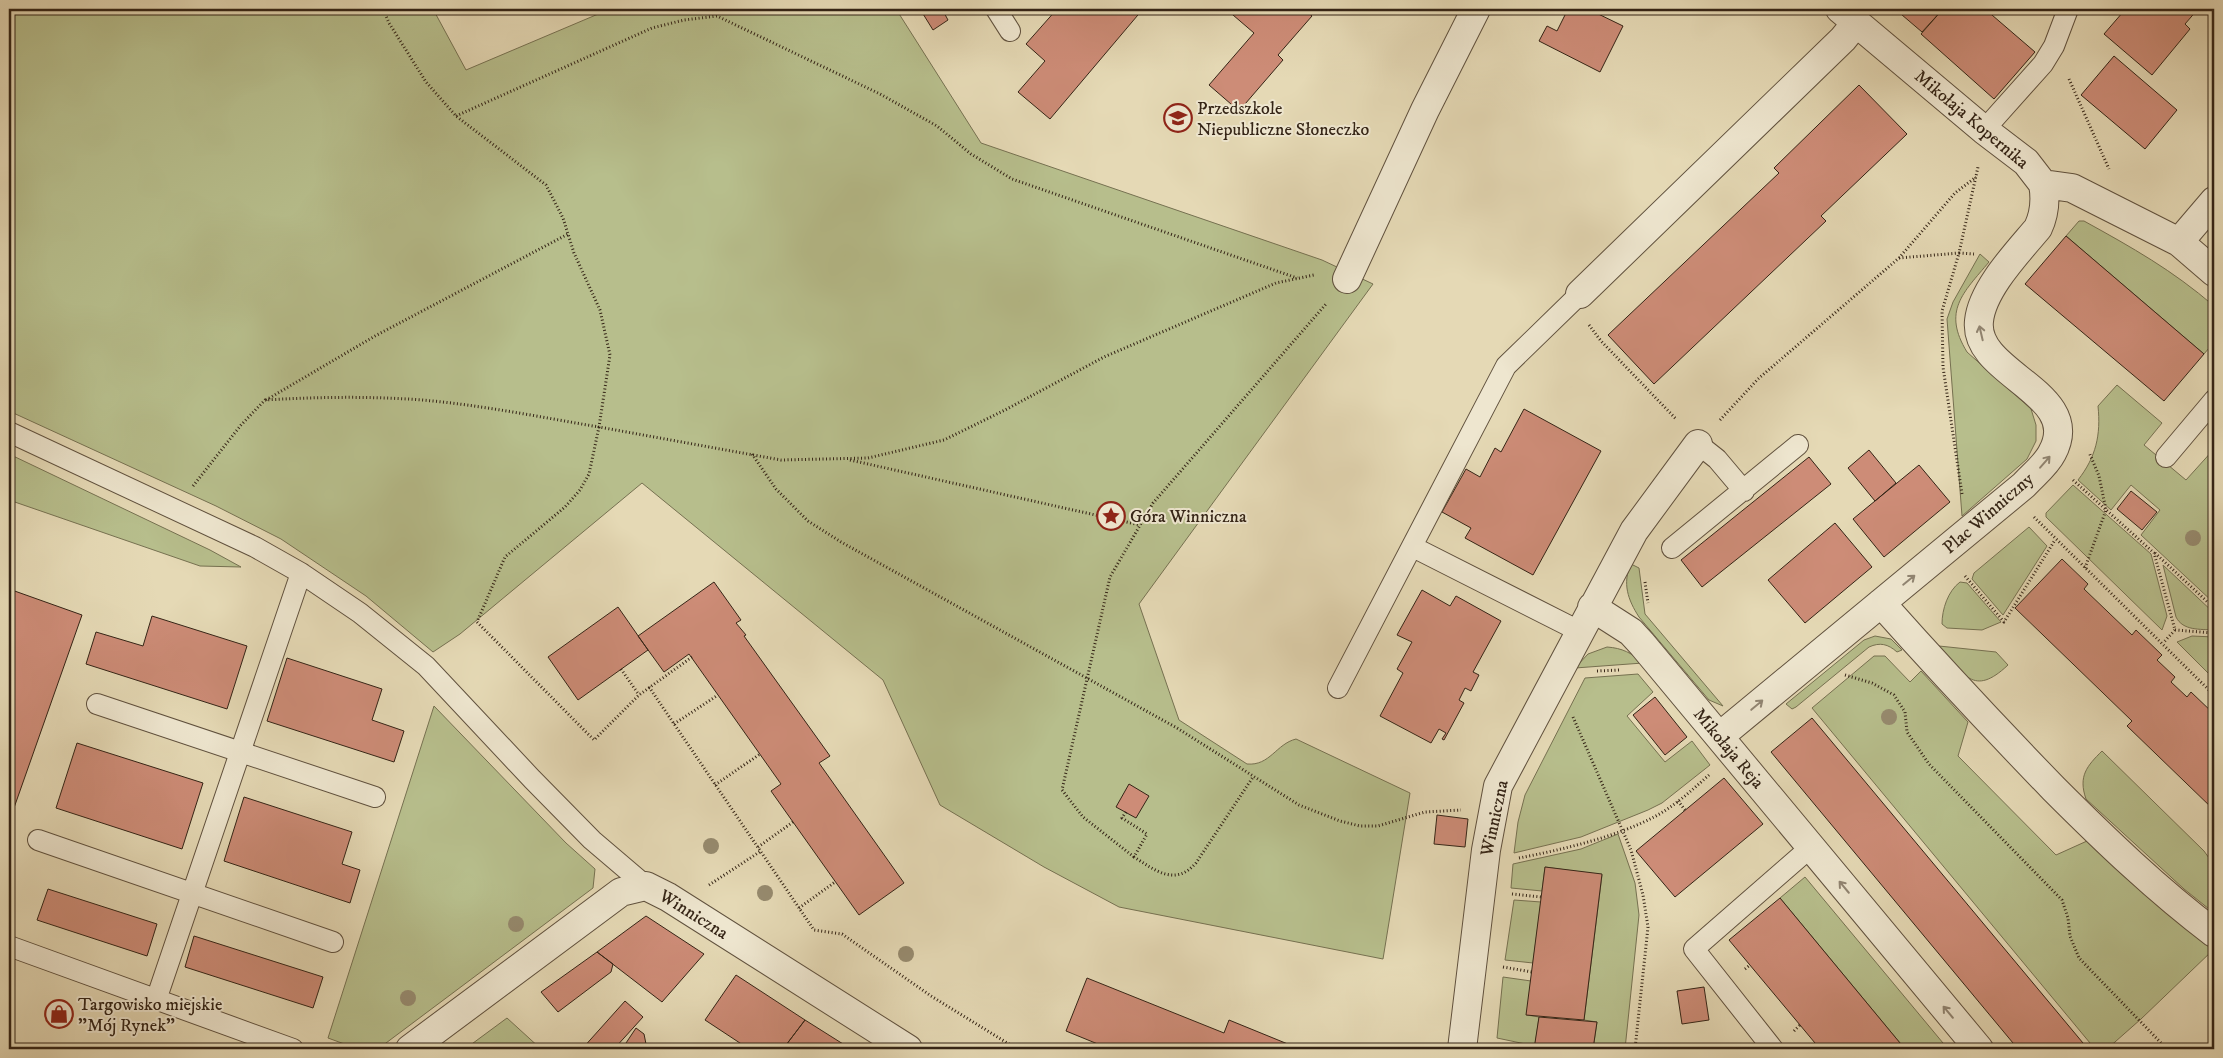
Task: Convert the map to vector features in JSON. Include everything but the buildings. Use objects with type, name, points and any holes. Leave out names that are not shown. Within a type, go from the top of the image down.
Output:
[{"type":"street","points":[[1334,276],[1425,110],[1476,9]]},
{"type":"street","points":[[1580,294],[1843,39],[1855,13]]},
{"type":"street","name":"Mikołaja Kopernika","points":[[1855,13],[1984,130],[2026,162],[2043,184],[2072,188],[2180,242],[2214,272]]},
{"type":"street","name":"Plac Winniczny","points":[[1720,736],[2024,485],[2052,453],[2058,431],[2055,414],[2043,399],[1991,353],[1981,339],[1979,322],[1982,306],[1991,288],[2038,228],[2045,207],[2043,184]]},
{"type":"street","points":[[2180,242],[2214,201]]},
{"type":"street","points":[[1592,607],[1634,531],[1698,444]]},
{"type":"street","points":[[1881,603],[1985,719],[2077,812],[2136,869],[2214,933]]},
{"type":"street","name":"Winniczna","points":[[1462,1049],[1491,814],[1498,786],[1505,769],[1592,607]]},
{"type":"street","name":"Mikołaja Reja","points":[[1592,607],[1631,632],[1720,736],[1979,1049]]},
{"type":"street","name":"Winniczna","points":[[410,1049],[621,892],[646,886],[658,890],[834,1004],[908,1049]]},
{"type":"lane","points":[[996,9],[1010,31]]},
{"type":"lane","points":[[1984,130],[2044,64],[2054,46],[2068,9]]},
{"type":"lane","points":[[1338,688],[1414,546],[1506,366],[1580,294]]},
{"type":"lane","points":[[2166,457],[2214,400]]},
{"type":"lane","points":[[9,432],[255,547],[301,573],[360,613],[426,666],[545,793],[592,840],[646,886]]},
{"type":"lane","points":[[1698,444],[1717,459],[1744,491]]},
{"type":"lane","points":[[1672,548],[1798,445]]},
{"type":"lane","points":[[1414,546],[1579,631]]},
{"type":"lane","points":[[156,1000],[301,573]]},
{"type":"lane","points":[[97,704],[375,797]]},
{"type":"lane","points":[[38,840],[333,942]]},
{"type":"lane","points":[[1773,1049],[1694,949],[1811,848]]},
{"type":"lane","points":[[9,946],[293,1049]]},
{"type":"path","points":[[383,9],[389,23],[426,82],[456,116],[546,185],[563,218],[574,253],[600,310],[610,355],[599,427],[589,474],[580,490],[565,507],[505,558],[477,622],[594,740],[639,695],[692,658]]},
{"type":"path","points":[[456,116],[652,28],[684,20],[717,16],[880,94],[937,126],[971,154],[1012,179],[1298,278]]},
{"type":"path","points":[[2054,46],[2112,177]]},
{"type":"path","points":[[1962,502],[1942,367],[1942,311],[1959,253],[1978,164]]},
{"type":"path","points":[[1698,444],[1758,379],[1899,258],[1955,193],[1976,177]]},
{"type":"path","points":[[178,512],[196,481],[241,425],[265,400],[375,336],[568,234]]},
{"type":"path","points":[[1899,258],[1959,253],[1977,254]]},
{"type":"path","points":[[265,400],[369,397],[423,400],[477,406],[781,460],[868,458],[944,440],[1104,357],[1276,283],[1298,278],[1334,276]]},
{"type":"path","points":[[1253,777],[1189,871],[1179,876],[1165,874],[1134,857],[1083,817],[1062,790],[1110,577],[1153,503],[1334,276]]},
{"type":"path","points":[[1588,321],[1602,341],[1680,423]]},
{"type":"path","points":[[2085,568],[2106,510],[2099,476],[2089,452]]},
{"type":"path","points":[[752,454],[776,489],[808,520],[841,542],[1177,728],[1299,805],[1340,821],[1360,826],[1378,826],[1424,812],[1458,810],[1491,814]]},
{"type":"path","points":[[844,458],[1140,525]]},
{"type":"path","points":[[2072,479],[2214,608]]},
{"type":"path","points":[[2033,517],[2214,695]]},
{"type":"path","points":[[1964,574],[2004,622],[2055,540]]},
{"type":"path","points":[[2154,552],[2175,630]]},
{"type":"path","points":[[1645,577],[1649,612]]},
{"type":"path","points":[[2175,630],[2214,633]]},
{"type":"path","points":[[2163,643],[2175,630]]},
{"type":"path","points":[[1850,668],[1843,674],[1872,683],[1894,695],[1905,712],[1907,732],[1929,764],[2048,883],[2062,900],[2068,918],[2070,936],[2079,958],[2164,1046]]},
{"type":"path","points":[[621,669],[639,695]]},
{"type":"path","points":[[1588,672],[1623,669]]},
{"type":"path","points":[[649,687],[814,930],[842,934],[931,996],[1017,1049]]},
{"type":"path","points":[[674,724],[718,695]]},
{"type":"path","points":[[1573,716],[1631,850],[1643,895],[1648,927],[1635,1049]]},
{"type":"path","points":[[716,785],[760,754]]},
{"type":"path","points":[[1514,859],[1580,845],[1654,817],[1678,801],[1714,772]]},
{"type":"path","points":[[1678,801],[1685,810]]},
{"type":"path","points":[[1126,812],[1122,818],[1147,834],[1134,857]]},
{"type":"path","points":[[679,904],[759,849],[793,822]]},
{"type":"path","points":[[799,908],[835,882]]},
{"type":"path","points":[[1512,894],[1542,897]]},
{"type":"path","points":[[1493,966],[1532,972]]},
{"type":"green space","points":[[9,9],[433,9],[466,70],[610,9],[896,9],[981,143],[1322,260],[1373,284],[1139,604],[1179,720],[1247,764],[1262,762],[1283,745],[1296,739],[1410,793],[1383,959],[1119,907],[1044,867],[940,805],[883,680],[642,483],[460,634],[433,652],[366,596],[281,539],[216,506],[9,411]]},
{"type":"green space","points":[[2079,221],[2084,221],[2152,260],[2183,281],[2214,306],[2214,342],[2204,354],[2066,236]]},
{"type":"green space","points":[[1980,254],[1989,262],[1964,293],[1956,314],[1956,325],[1967,352],[2031,409],[2036,425],[2036,441],[2027,459],[1962,516],[1947,319],[1953,302]]},
{"type":"green space","points":[[2117,385],[2162,423],[2144,445],[2186,480],[2214,449],[2214,603],[2141,535],[2160,510],[2131,485],[2111,510],[2078,480],[2089,463],[2096,445],[2099,427],[2098,406]]},
{"type":"green space","points":[[9,454],[210,550],[241,567],[200,566],[9,500]]},
{"type":"green space","points":[[2073,485],[2151,554],[2167,616],[2162,630],[2046,517],[2046,513]]},
{"type":"green space","points":[[2029,527],[2047,546],[2003,615],[1972,579],[1974,573]]},
{"type":"green space","points":[[1631,564],[1639,568],[1645,614],[1723,706],[1709,700],[1639,617],[1629,598],[1627,585],[1628,571]]},
{"type":"green space","points":[[2163,565],[2214,613],[2214,630],[2187,627],[2179,622],[2176,617]]},
{"type":"green space","points":[[1960,582],[1967,583],[2001,622],[1982,630],[1947,628],[1942,624],[1946,601],[1952,590]]},
{"type":"green space","points":[[1875,636],[1891,639],[1902,650],[1897,652],[1887,646],[1873,645],[1796,707],[1792,709],[1786,704],[1864,640]]},
{"type":"green space","points":[[2192,636],[2214,637],[2214,679],[2177,642]]},
{"type":"green space","points":[[1939,646],[1996,652],[2008,665],[1996,675],[1986,680],[1977,681],[1963,673]]},
{"type":"green space","points":[[1607,647],[1635,656],[1643,663],[1575,668],[1588,654]]},
{"type":"green space","points":[[1874,656],[1885,656],[1910,682],[1921,671],[1968,722],[1958,756],[2056,855],[2087,841],[2127,879],[2213,950],[2107,1049],[2095,1049],[1812,708]]},
{"type":"green space","points":[[1638,674],[1653,692],[1627,716],[1665,762],[1692,741],[1710,765],[1662,803],[1648,810],[1581,837],[1514,853],[1518,822],[1525,795],[1585,678]]},
{"type":"green space","points":[[434,706],[566,843],[595,869],[593,888],[378,1049],[358,1049],[328,1038]]},
{"type":"green space","points":[[2102,751],[2204,851],[2214,865],[2214,913],[2184,889],[2086,799],[2083,784],[2085,772]]},
{"type":"green space","points":[[1618,834],[1635,883],[1639,915],[1625,1049],[1593,1049],[1597,1022],[1584,1020],[1602,875],[1545,867],[1542,891],[1511,888],[1513,864],[1581,849]]},
{"type":"green space","points":[[1805,877],[1948,1049],[1905,1049],[1780,898]]},
{"type":"green space","points":[[1514,900],[1541,902],[1533,963],[1505,960]]},
{"type":"green space","points":[[1503,977],[1531,981],[1527,1015],[1539,1017],[1535,1046],[1497,1038]]},
{"type":"green space","points":[[507,1018],[541,1049],[465,1049]]},
{"type":"place","name":"Przedszkole Niepubliczne Słoneczko","points":[[1178,118]]},
{"type":"place","name":"Góra Winniczna","points":[[1111,516]]},
{"type":"place","name":"Targowisko miejskie \"Mój Rynek\"","points":[[59,1014]]}]
